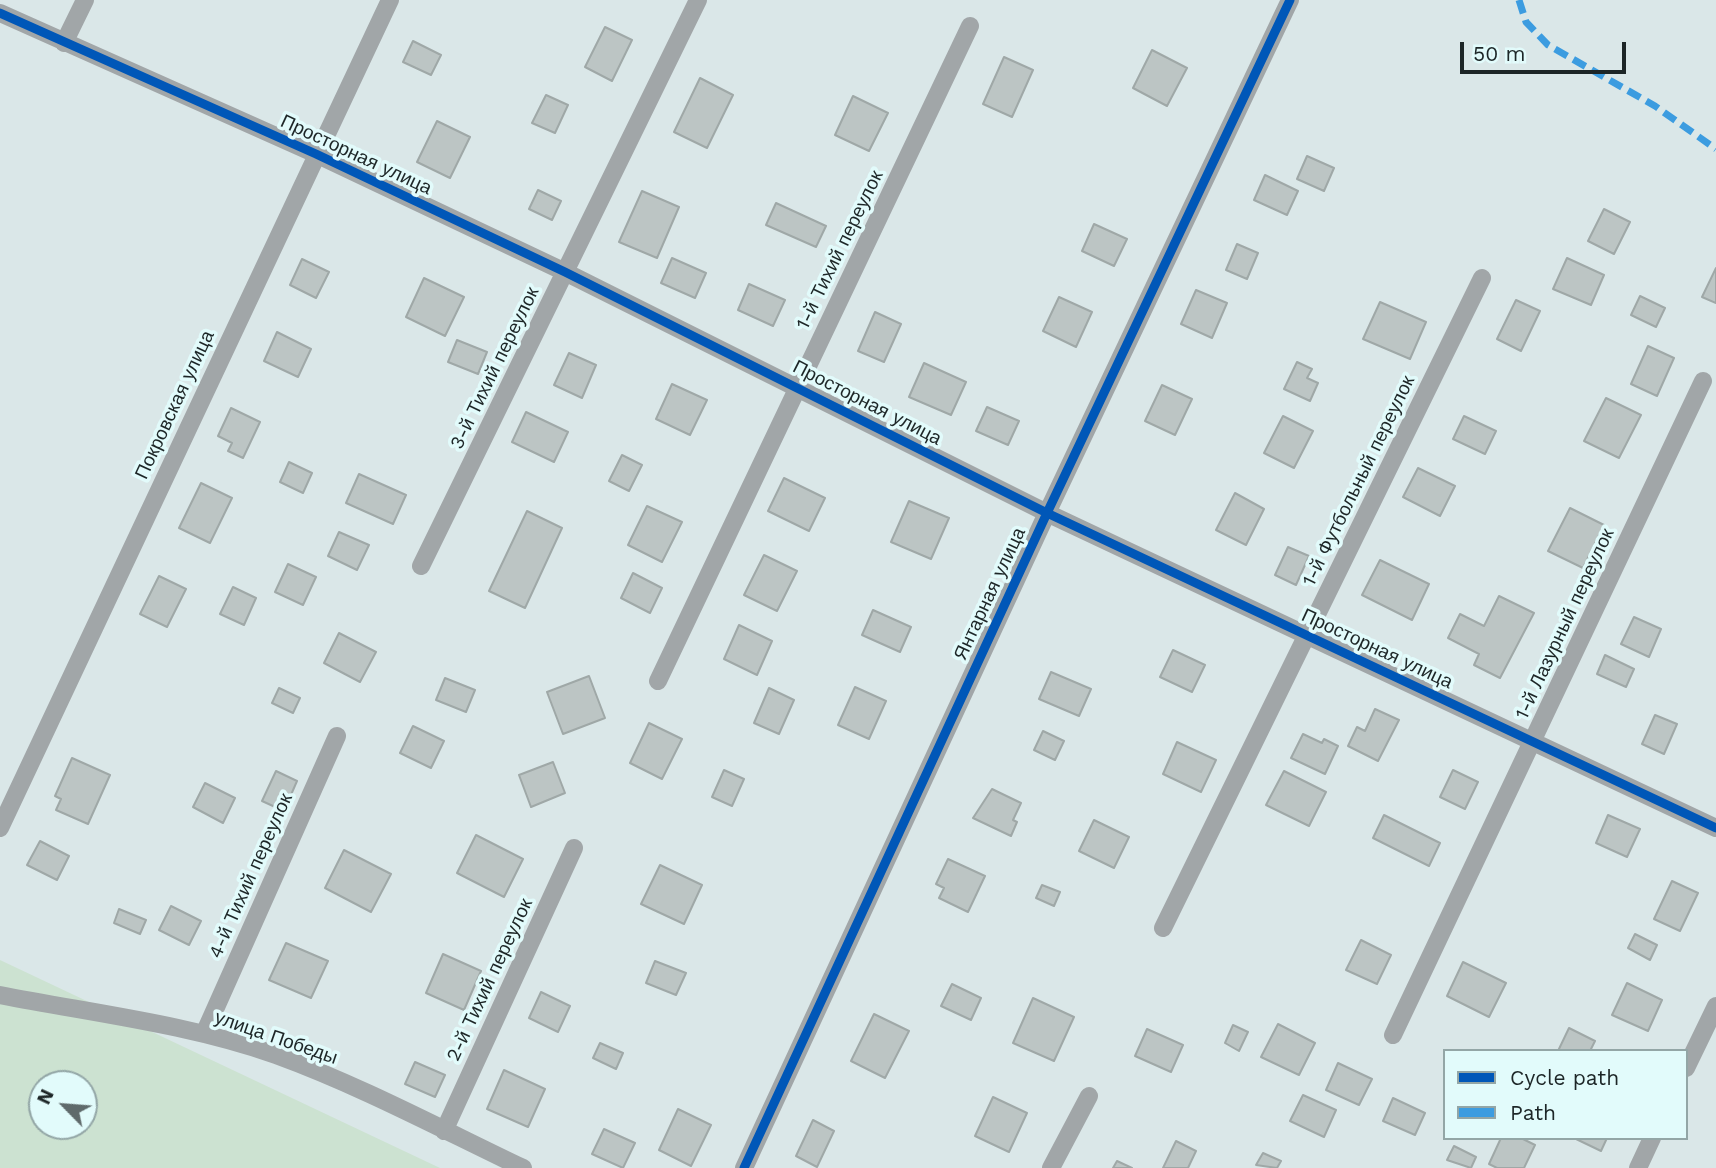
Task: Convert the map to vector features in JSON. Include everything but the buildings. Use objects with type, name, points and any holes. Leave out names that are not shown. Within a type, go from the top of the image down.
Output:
[{"type":"street","points":[[64,43],[85,0]]},
{"type":"street","name":"Покровская улица","points":[[0,828],[390,0]]},
{"type":"street","name":"3-й Тихий переулок","points":[[421,566],[698,0]]},
{"type":"street","name":"Янтарная улица","points":[[744,1168],[1047,513],[1290,0]]},
{"type":"street","name":"Просторная улица","points":[[0,13],[316,154],[565,272],[1047,513],[1716,828]]},
{"type":"street","name":"1-й Тихий переулок","points":[[658,681],[970,26]]},
{"type":"street","name":"1-й Футбольный переулок","points":[[1163,928],[1482,278]]},
{"type":"street","name":"1-й Лазурный переулок","points":[[1393,1035],[1703,382]]},
{"type":"street","name":"4-й Тихий переулок","points":[[204,1034],[337,736]]},
{"type":"street","name":"2-й Тихий переулок","points":[[444,1131],[574,848]]},
{"type":"street","name":"улица Победы","points":[[0,995],[204,1034],[274,1055],[351,1086],[523,1168]]},
{"type":"street","points":[[1688,1064],[1716,1006]]},
{"type":"street","points":[[1051,1168],[1089,1096]]},
{"type":"street","points":[[1638,1168],[1651,1140]]},
{"type":"green space","points":[[0,960],[440,1168],[0,1168]]},
{"type":"marked path","points":[[1519,0],[1526,22],[1548,45],[1655,106],[1716,149]]},
{"type":"cycle path","points":[[744,1168],[1047,513],[1290,0]]},
{"type":"cycle path","points":[[0,13],[316,154],[565,272],[1047,513],[1716,828]]}]
